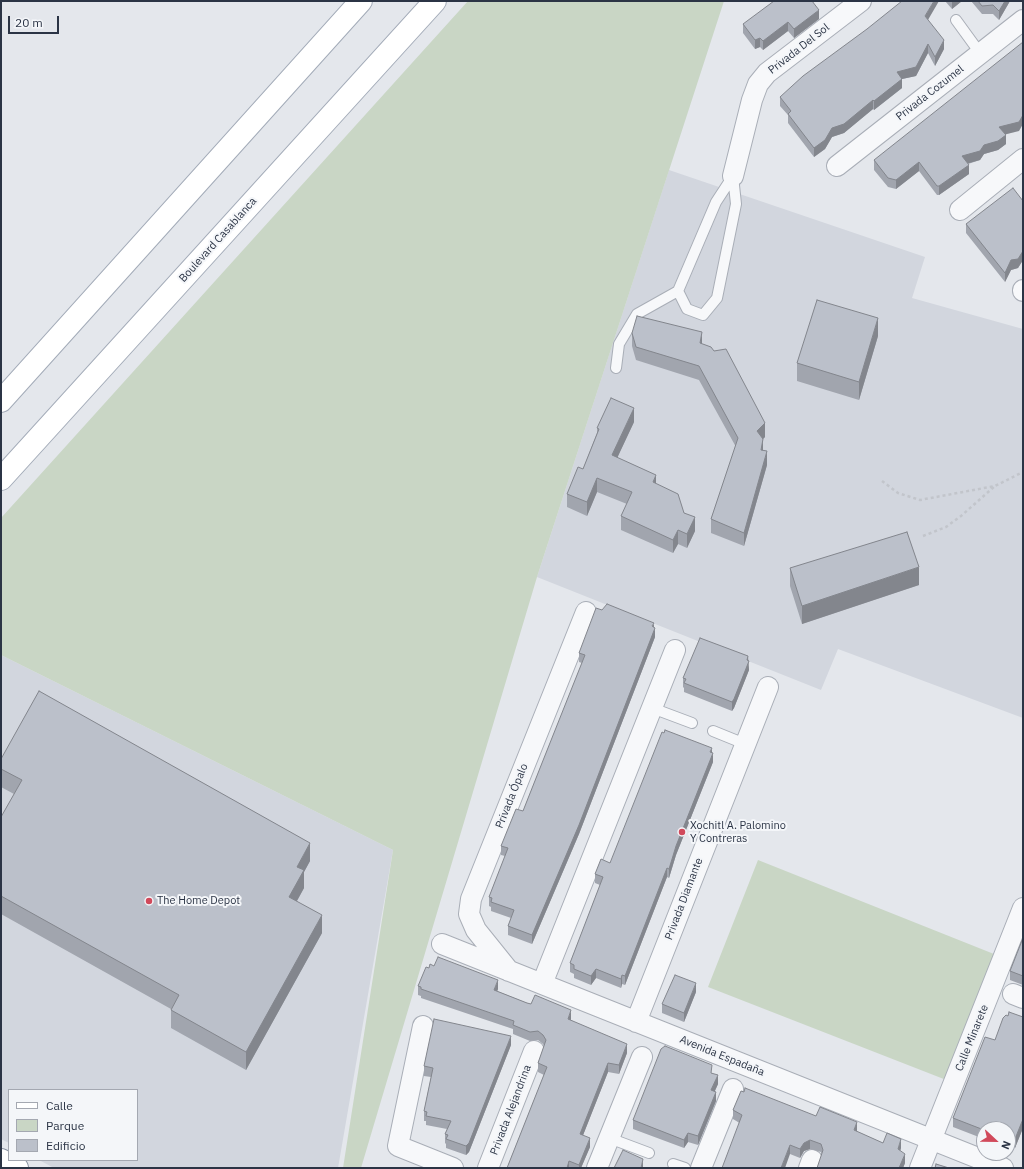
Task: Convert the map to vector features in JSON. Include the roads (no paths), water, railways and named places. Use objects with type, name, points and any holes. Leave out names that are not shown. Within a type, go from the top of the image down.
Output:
[{"type":"main road","points":[[1,401],[361,1]]},
{"type":"main road","name":"Boulevard Casablanca","points":[[1,478],[435,1]]},
{"type":"main road","points":[[1,1160],[17,1168]]},
{"type":"street","name":"Privada Del Sol","points":[[733,176],[752,100],[758,84],[767,73],[861,1]]},
{"type":"street","name":"Privada Cozumel","points":[[837,166],[1023,20]]},
{"type":"street","points":[[960,210],[1022,163]]},
{"type":"street","name":"Privada Ópalo","points":[[511,972],[476,930],[469,914],[471,899],[586,612]]},
{"type":"street","points":[[542,984],[675,650]]},
{"type":"street","name":"Privada Diamante","points":[[636,1022],[768,687]]},
{"type":"street","name":"Calle Minarete","points":[[920,1168],[1023,908]]},
{"type":"street","name":"Avenida Espadaña","points":[[442,944],[1003,1168]]},
{"type":"street","points":[[423,1026],[398,1146],[453,1168]]},
{"type":"street","name":"Privada Alejandrina","points":[[488,1168],[534,1052]]},
{"type":"street","points":[[597,1168],[642,1057]]},
{"type":"street","points":[[701,1168],[733,1089]]},
{"type":"lane","points":[[956,20],[980,53]]},
{"type":"lane","points":[[616,368],[618,344],[637,314],[678,291],[716,202],[733,176]]},
{"type":"lane","points":[[678,291],[687,309],[703,315],[717,298],[736,204],[733,176]]},
{"type":"lane","points":[[652,708],[692,723]]},
{"type":"lane","points":[[713,731],[746,744]]},
{"type":"lane","points":[[609,1138],[649,1153]]},
{"type":"lane","points":[[673,1164],[685,1168]]},
{"type":"place","name":"Xochitl A. Palomino Y Contreras","points":[[682,832]]},
{"type":"place","name":"The Home Depot","points":[[149,901]]}]
